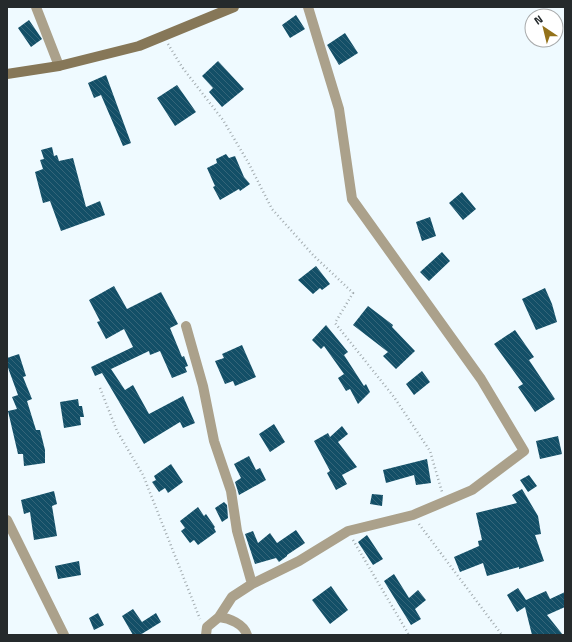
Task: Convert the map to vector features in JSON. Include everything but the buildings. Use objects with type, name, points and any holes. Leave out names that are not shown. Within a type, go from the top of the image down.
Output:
[{"type":"street","points":[[36,7],[59,66]]},
{"type":"street","points":[[7,74],[59,66],[139,46],[234,7]]},
{"type":"street","points":[[206,635],[207,627],[219,617],[232,597],[252,584],[299,562],[348,531],[413,515],[472,490],[524,451],[481,379],[352,199],[339,109],[308,7]]},
{"type":"street","points":[[186,326],[203,386],[214,441],[231,491],[237,531],[252,584]]},
{"type":"street","points":[[7,520],[64,635]]},
{"type":"street","points":[[219,617],[229,618],[246,631],[247,635]]},
{"type":"path","points":[[163,37],[182,67],[223,120],[248,162],[272,209],[314,256],[353,293],[335,323],[394,397],[430,451],[444,502]]},
{"type":"path","points":[[100,388],[117,431],[143,475],[200,620]]},
{"type":"path","points":[[413,515],[502,635]]},
{"type":"path","points":[[348,531],[409,635]]}]
